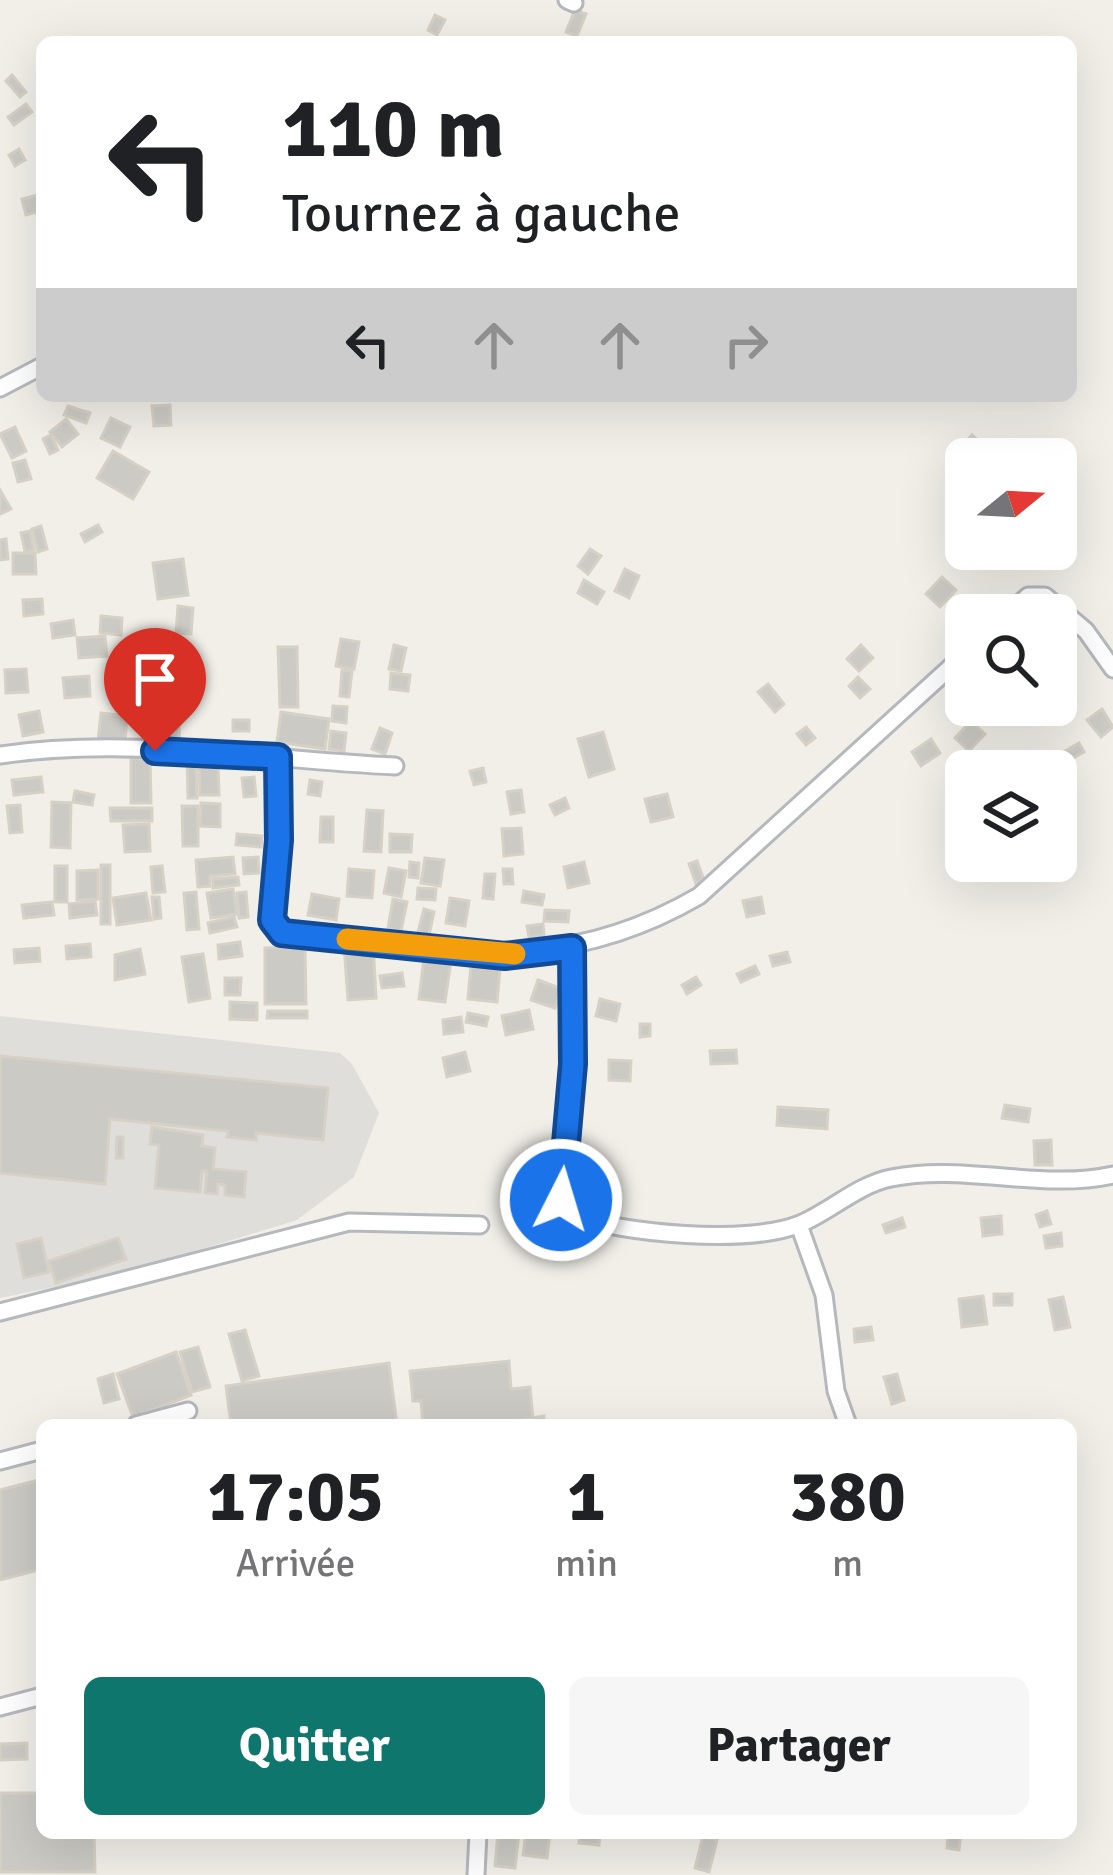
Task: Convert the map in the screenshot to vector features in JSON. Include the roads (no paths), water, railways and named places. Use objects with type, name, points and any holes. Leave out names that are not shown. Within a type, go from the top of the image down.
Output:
[{"type":"street","points":[[0,388],[36,370]]},
{"type":"street","points":[[1077,623],[1113,669]]},
{"type":"street","points":[[278,757],[279,840],[272,920],[282,933],[505,956],[572,948],[699,896],[945,672]]},
{"type":"street","points":[[0,755],[177,751],[395,766]]},
{"type":"street","points":[[572,948],[573,1064],[561,1200],[572,1215],[654,1234],[764,1231],[799,1225],[888,1178],[925,1175],[1069,1181],[1113,1175]]},
{"type":"street","points":[[0,1312],[349,1222],[480,1225]]},
{"type":"street","points":[[799,1225],[824,1295],[836,1391],[846,1419]]},
{"type":"street","points":[[160,1419],[188,1412]]},
{"type":"street","points":[[0,1461],[36,1452]]},
{"type":"street","points":[[0,1707],[36,1698]]},
{"type":"street","points":[[476,1875],[478,1839]]}]
